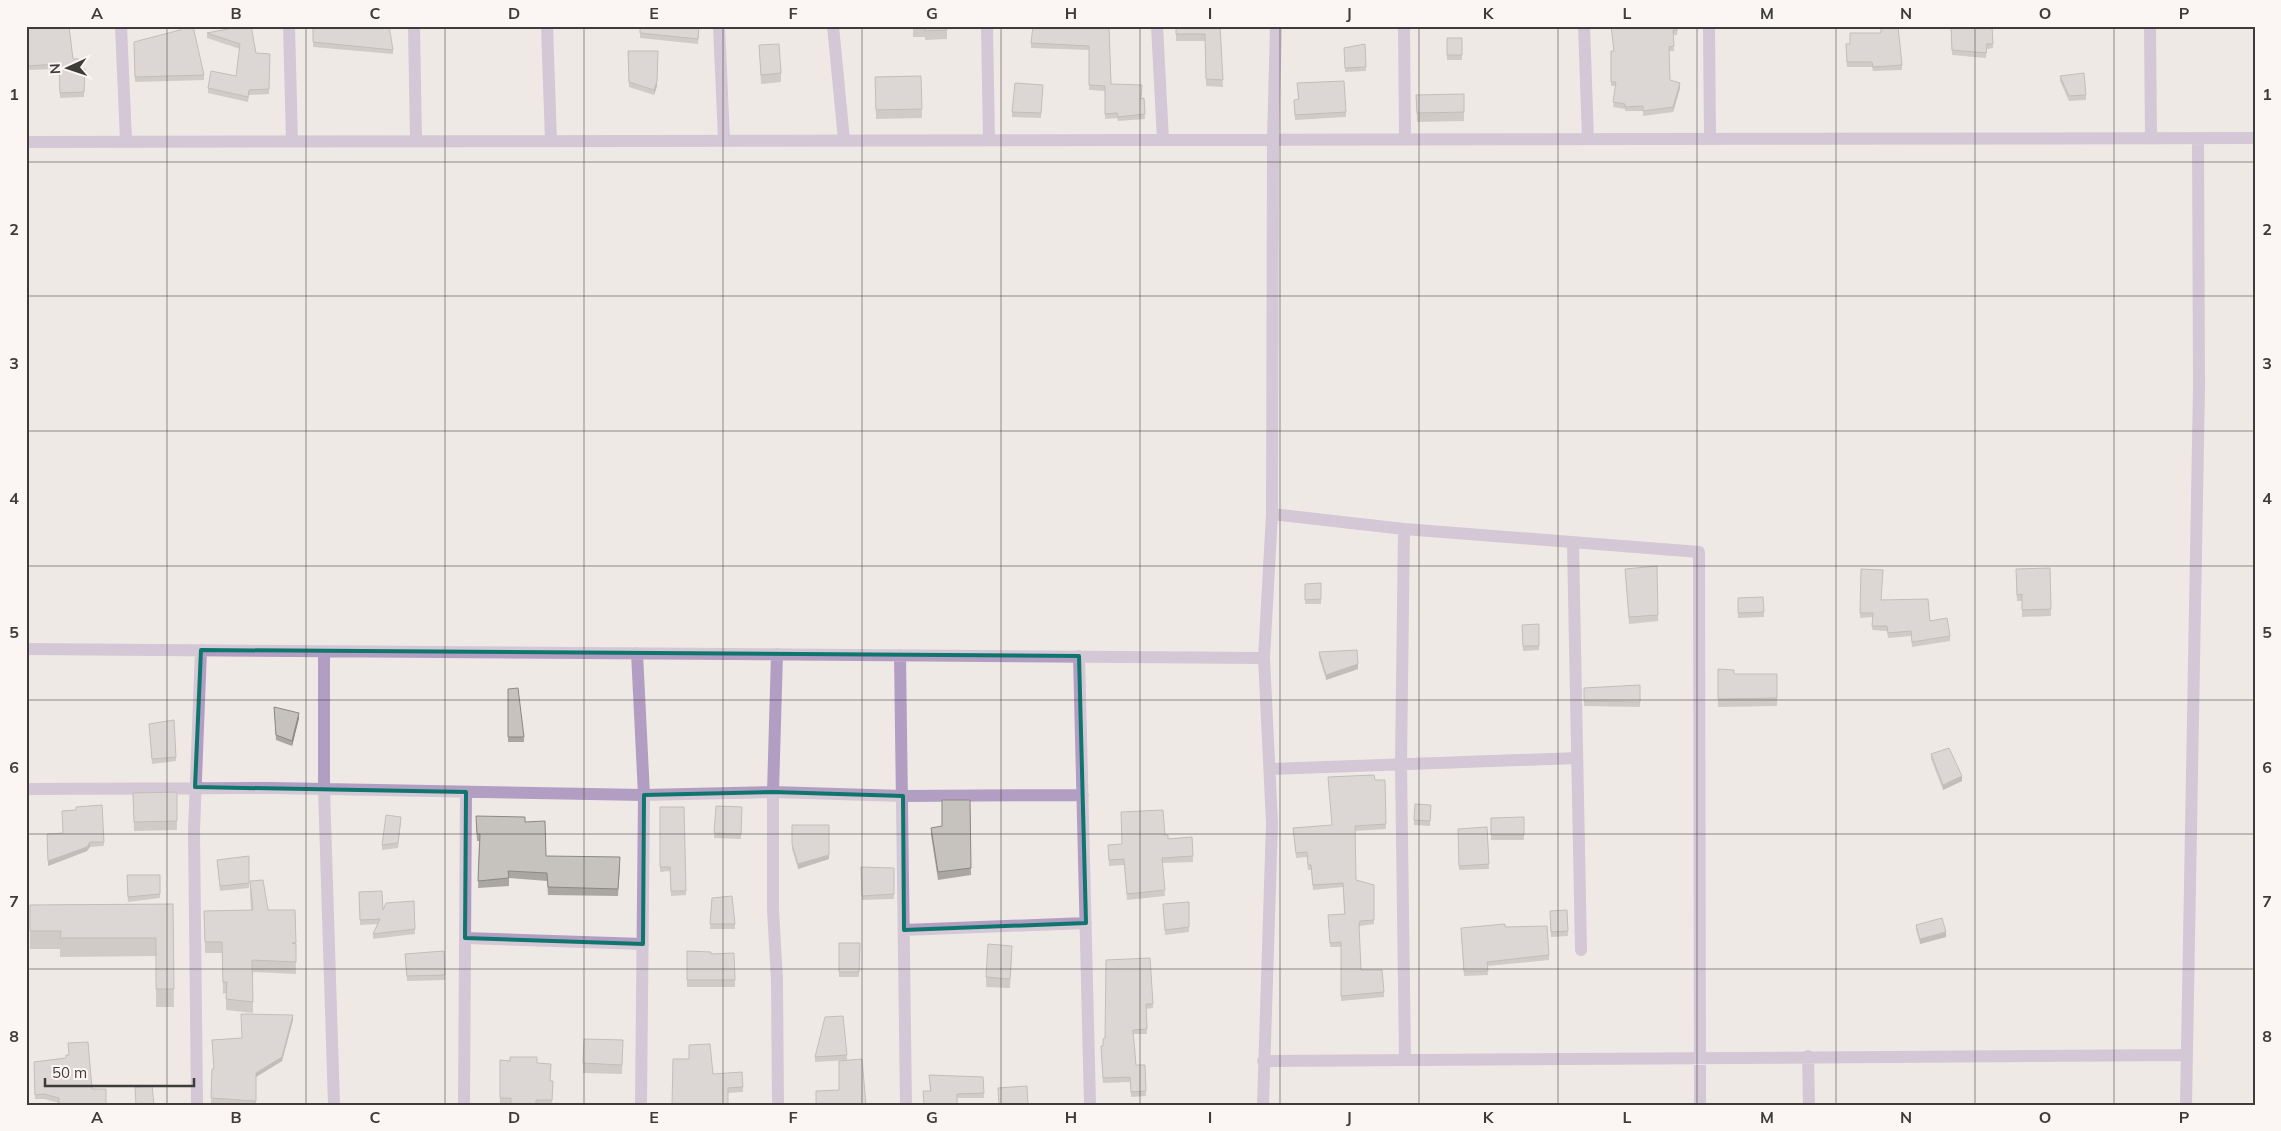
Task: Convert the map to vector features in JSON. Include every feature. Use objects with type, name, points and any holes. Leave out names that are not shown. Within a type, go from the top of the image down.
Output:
[{"type":"street","points":[[121,26],[126,142]]},
{"type":"street","points":[[289,26],[292,141]]},
{"type":"street","points":[[414,26],[416,141]]},
{"type":"street","points":[[547,26],[551,141]]},
{"type":"street","points":[[719,26],[724,140]]},
{"type":"street","points":[[833,26],[844,140]]},
{"type":"street","points":[[986,26],[989,140]]},
{"type":"street","points":[[1157,26],[1162,140]]},
{"type":"street","points":[[1263,1105],[1272,833],[1264,658],[1272,514],[1273,140],[1276,26]]},
{"type":"street","points":[[1404,26],[1405,139]]},
{"type":"street","points":[[1584,26],[1588,139]]},
{"type":"street","points":[[1709,26],[1710,139]]},
{"type":"street","points":[[2150,26],[2151,138]]},
{"type":"street","points":[[2186,1105],[2199,387],[2198,138]]},
{"type":"street","points":[[26,142],[2255,138]]},
{"type":"street","points":[[1272,514],[1404,529],[1573,544],[1699,552],[1700,1105]]},
{"type":"street","points":[[1404,529],[1401,764],[1405,1060]]},
{"type":"street","points":[[1573,544],[1581,950]]},
{"type":"street","points":[[26,648],[1264,658]]},
{"type":"street","points":[[197,1105],[195,787],[201,650]]},
{"type":"street","points":[[324,651],[324,789],[334,1105]]},
{"type":"street","points":[[637,653],[644,795],[641,1105]]},
{"type":"street","points":[[777,654],[773,792],[773,910],[777,980],[778,1105]]},
{"type":"street","points":[[900,655],[906,1105]]},
{"type":"street","points":[[1080,656],[1090,1105]]},
{"type":"street","points":[[1270,770],[1577,758]]},
{"type":"street","points":[[26,789],[195,787],[644,795],[773,792],[903,796],[1083,795]]},
{"type":"street","points":[[464,1105],[466,792]]},
{"type":"street","points":[[904,930],[1086,923]]},
{"type":"street","points":[[465,938],[643,944]]},
{"type":"street","points":[[1263,1061],[2187,1055]]},
{"type":"street","points":[[1808,1056],[1809,1105]]},
{"type":"highlighted area","points":[[201,650],[1079,656],[1086,923],[904,930],[903,796],[773,792],[644,795],[643,944],[465,938],[466,792],[195,787]]},
{"type":"building","points":[[26,26],[69,26],[73,59],[79,59],[79,69],[85,69],[84,92],[60,93],[59,64],[26,66]]},
{"type":"building","points":[[180,26],[193,26],[204,75],[135,77],[134,42],[180,30]]},
{"type":"building","points":[[251,26],[256,53],[270,54],[269,89],[249,90],[248,97],[208,88],[211,71],[236,76],[240,44],[207,33]]},
{"type":"building","points":[[313,26],[389,26],[393,50],[313,42]]},
{"type":"building","points":[[640,26],[699,26],[698,39],[640,33]]},
{"type":"building","points":[[913,26],[947,26],[947,30],[925,31],[925,28],[913,28]]},
{"type":"building","points":[[1033,26],[1109,26],[1111,84],[1142,85],[1141,99],[1144,98],[1145,114],[1118,117],[1117,113],[1105,114],[1105,86],[1089,85],[1089,46],[1031,43]]},
{"type":"building","points":[[1176,26],[1220,26],[1223,80],[1206,79],[1205,34],[1176,34]]},
{"type":"building","points":[[1611,26],[1677,26],[1677,30],[1673,30],[1674,46],[1669,47],[1670,80],[1680,83],[1673,107],[1643,111],[1643,106],[1625,107],[1625,104],[1613,102],[1616,82],[1611,82],[1611,51],[1614,51]]},
{"type":"building","points":[[1881,26],[1898,26],[1902,65],[1873,67],[1872,62],[1847,62],[1846,44],[1850,44],[1850,33],[1881,33]]},
{"type":"building","points":[[1951,26],[1992,26],[1993,44],[1987,44],[1986,53],[1952,50]]},
{"type":"building","points":[[1447,38],[1462,38],[1462,55],[1447,55]]},
{"type":"building","points":[[779,44],[781,73],[761,75],[759,45]]},
{"type":"building","points":[[1365,44],[1366,67],[1345,68],[1344,48]]},
{"type":"building","points":[[628,51],[658,51],[657,81],[654,90],[629,82]]},
{"type":"building","points":[[2084,73],[2086,95],[2069,96],[2060,76]]},
{"type":"building","points":[[921,76],[922,109],[876,110],[875,77]]},
{"type":"building","points":[[1344,81],[1346,112],[1295,115],[1294,100],[1299,99],[1297,83]]},
{"type":"building","points":[[1015,83],[1043,85],[1041,113],[1012,112]]},
{"type":"building","points":[[1464,94],[1464,112],[1417,113],[1416,95]]},
{"type":"building","points":[[1657,566],[1658,615],[1629,617],[1625,569]]},
{"type":"building","points":[[2050,568],[2051,609],[2022,610],[2022,594],[2017,595],[2016,569]]},
{"type":"building","points":[[1861,569],[1883,570],[1881,600],[1928,599],[1930,621],[1947,618],[1950,636],[1912,642],[1911,631],[1888,633],[1887,626],[1872,626],[1873,613],[1860,613]]},
{"type":"building","points":[[1321,583],[1321,599],[1305,600],[1305,584]]},
{"type":"building","points":[[1763,597],[1764,612],[1738,613],[1738,598]]},
{"type":"building","points":[[1539,624],[1539,646],[1523,646],[1522,625]]},
{"type":"building","points":[[1357,650],[1358,664],[1326,675],[1319,652]]},
{"type":"building","points":[[1718,669],[1734,670],[1734,674],[1777,674],[1777,698],[1718,699]]},
{"type":"building","points":[[1640,685],[1640,702],[1584,701],[1584,688]]},
{"type":"building","points":[[518,688],[524,737],[508,737],[508,689]]},
{"type":"building","points":[[274,707],[299,713],[292,741],[276,735]]},
{"type":"building","points":[[174,720],[176,757],[152,759],[149,724]]},
{"type":"building","points":[[1949,748],[1962,776],[1943,785],[1931,754]]},
{"type":"building","points":[[1374,775],[1375,780],[1385,780],[1386,824],[1355,826],[1356,880],[1374,885],[1374,920],[1360,921],[1359,924],[1361,970],[1382,970],[1384,992],[1341,996],[1341,942],[1330,943],[1328,915],[1345,914],[1343,883],[1313,885],[1311,865],[1308,865],[1307,852],[1296,853],[1293,828],[1332,825],[1328,777]]},
{"type":"building","points":[[177,792],[177,821],[134,822],[133,793]]},
{"type":"building","points":[[942,800],[970,800],[971,868],[938,872],[931,828],[942,826]]},
{"type":"building","points":[[1415,804],[1431,805],[1430,821],[1414,820]]},
{"type":"building","points":[[102,805],[104,842],[90,842],[87,847],[48,861],[47,834],[63,833],[62,811],[76,810],[76,807]]},
{"type":"building","points":[[716,806],[742,807],[741,834],[714,833]]},
{"type":"building","points":[[660,807],[684,807],[686,891],[671,891],[670,867],[660,867]]},
{"type":"building","points":[[1163,810],[1165,835],[1168,835],[1168,839],[1192,837],[1193,856],[1162,858],[1165,890],[1127,894],[1124,859],[1109,860],[1108,845],[1122,844],[1121,812]]},
{"type":"building","points":[[386,815],[401,817],[398,843],[382,845]]},
{"type":"building","points":[[476,816],[525,817],[525,822],[545,821],[546,856],[620,857],[618,889],[548,887],[547,873],[508,871],[509,878],[478,881],[480,834],[477,834]]},
{"type":"building","points":[[1524,817],[1524,835],[1491,835],[1491,818]]},
{"type":"building","points":[[792,825],[829,825],[829,855],[798,864],[792,844]]},
{"type":"building","points":[[1487,827],[1489,864],[1459,866],[1458,829]]},
{"type":"building","points":[[249,856],[249,883],[220,886],[217,860]]},
{"type":"building","points":[[861,867],[894,868],[894,894],[862,896]]},
{"type":"building","points":[[127,875],[160,875],[160,894],[128,897]]},
{"type":"building","points":[[263,880],[268,910],[295,910],[296,943],[292,943],[296,944],[296,962],[252,960],[253,1002],[226,999],[227,982],[223,982],[222,942],[205,942],[204,911],[253,910],[250,881]]},
{"type":"building","points":[[382,891],[383,910],[386,903],[414,901],[415,929],[373,934],[380,919],[360,920],[359,892]]},
{"type":"building","points":[[732,896],[735,924],[710,924],[712,898]]},
{"type":"building","points":[[1189,902],[1189,927],[1165,930],[1163,904]]},
{"type":"building","points":[[173,904],[174,989],[156,989],[156,938],[60,938],[61,931],[30,931],[30,905]]},
{"type":"building","points":[[1567,910],[1568,931],[1551,932],[1550,911]]},
{"type":"building","points":[[1942,918],[1946,932],[1920,939],[1916,925]]},
{"type":"building","points":[[1505,924],[1505,927],[1547,926],[1549,955],[1487,962],[1488,971],[1464,971],[1461,928]]},
{"type":"building","points":[[839,943],[860,943],[859,972],[839,972]]},
{"type":"building","points":[[988,944],[1012,946],[1010,979],[986,977]]},
{"type":"building","points":[[444,951],[445,975],[407,976],[405,954]]},
{"type":"building","points":[[687,951],[711,952],[711,954],[734,953],[735,980],[687,980]]},
{"type":"building","points":[[1150,958],[1153,1004],[1146,1004],[1147,1029],[1133,1030],[1136,1065],[1145,1065],[1146,1091],[1131,1092],[1130,1077],[1103,1078],[1101,1046],[1103,1046],[1103,1039],[1105,1038],[1106,960]]},
{"type":"building","points":[[241,1014],[293,1015],[282,1057],[256,1073],[256,1101],[211,1098],[212,1069],[214,1069],[212,1040],[242,1038]]},
{"type":"building","points":[[843,1016],[847,1055],[815,1057],[825,1017]]},
{"type":"building","points":[[584,1039],[623,1040],[622,1065],[583,1063]]},
{"type":"building","points":[[88,1042],[92,1089],[106,1089],[106,1105],[59,1105],[59,1098],[44,1094],[35,1095],[34,1062],[66,1058],[66,1055],[69,1055],[68,1043]]},
{"type":"building","points":[[710,1044],[713,1074],[742,1072],[743,1087],[728,1088],[728,1105],[672,1105],[673,1059],[689,1059],[689,1045]]},
{"type":"building","points":[[510,1057],[537,1057],[537,1063],[551,1064],[550,1081],[553,1081],[552,1100],[536,1100],[536,1105],[511,1105],[511,1098],[500,1098],[500,1060],[510,1061]]},
{"type":"building","points":[[862,1059],[866,1105],[816,1105],[816,1091],[839,1090],[839,1061]]},
{"type":"building","points":[[929,1075],[983,1077],[984,1093],[957,1094],[957,1105],[924,1105],[923,1091],[931,1091]]},
{"type":"building","points":[[152,1086],[154,1105],[136,1105],[135,1087]]},
{"type":"building","points":[[1027,1086],[1028,1105],[999,1105],[998,1088]]}]
